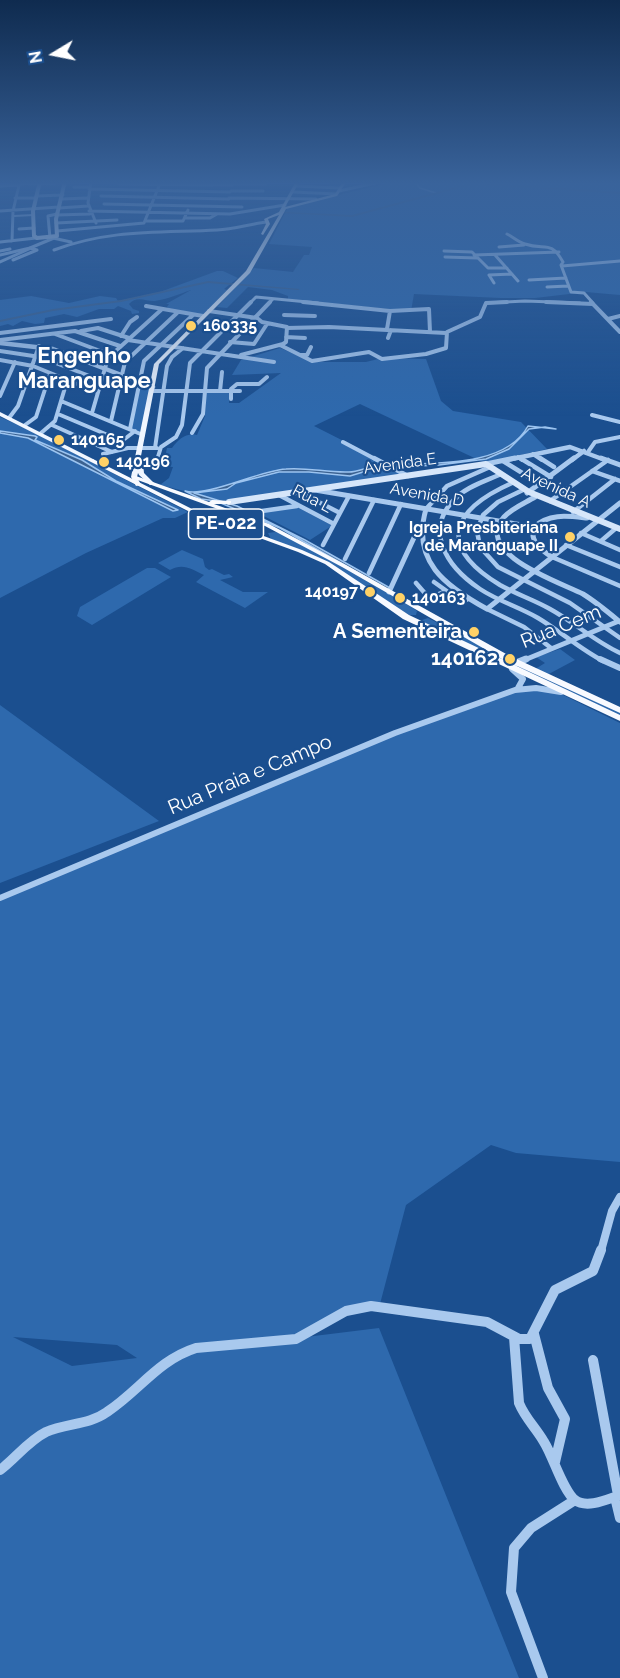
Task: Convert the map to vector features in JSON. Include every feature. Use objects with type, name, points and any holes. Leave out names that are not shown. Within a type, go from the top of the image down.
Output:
[{"type":"highway","name":"PE-022","points":[[91,460],[120,472],[134,474],[152,484],[197,501],[222,504],[234,513],[257,521],[368,576],[389,592],[564,693],[620,718]]},
{"type":"highway","name":"PE-022","points":[[91,460],[172,502],[327,563],[406,617],[620,710]]},
{"type":"highway","points":[[164,488],[195,501],[199,506],[192,508],[172,502]]},
{"type":"highway","points":[[217,521],[213,515],[222,504],[234,513]]},
{"type":"highway","points":[[247,531],[263,530],[264,527],[257,521]]},
{"type":"highway","points":[[272,541],[268,534],[275,532],[314,550]]},
{"type":"highway","points":[[368,576],[415,609],[417,614],[408,615],[368,590]]},
{"type":"highway","points":[[458,640],[426,624],[424,620],[434,620],[477,641]]},
{"type":"main road","points":[[237,283],[238,275],[250,259]]},
{"type":"main road","points":[[138,485],[134,474],[157,364],[172,346],[244,276],[254,259]]},
{"type":"main road","points":[[238,275],[244,276]]},
{"type":"main road","name":"PE-022","points":[[0,414],[91,460]]},
{"type":"main road","points":[[139,457],[141,474],[152,484]]},
{"type":"main road","name":"Avenida E","points":[[222,504],[487,466]]},
{"type":"main road","name":"Avenida A","points":[[487,466],[526,491],[618,530]]},
{"type":"main road","name":"Avenida A","points":[[487,466],[535,497],[596,521]]},
{"type":"street","points":[[479,259],[488,268],[507,268]]},
{"type":"street","points":[[499,259],[518,281]]},
{"type":"street","points":[[562,259],[562,266],[571,292],[584,293],[620,332]]},
{"type":"street","points":[[562,266],[620,261]]},
{"type":"street","points":[[494,283],[489,275],[512,274]]},
{"type":"street","points":[[529,280],[566,278]]},
{"type":"street","points":[[547,287],[568,286]]},
{"type":"street","points":[[103,454],[161,447],[177,436],[189,365],[255,297],[390,311],[429,309],[430,332]]},
{"type":"street","points":[[192,433],[202,418],[207,368],[273,298]]},
{"type":"street","points":[[357,308],[359,300]]},
{"type":"street","points":[[209,311],[284,326],[447,333],[480,317],[486,303],[525,301],[594,304]]},
{"type":"street","points":[[146,306],[203,316]]},
{"type":"street","points":[[92,413],[100,380],[111,354],[161,308]]},
{"type":"street","points":[[388,339],[390,311]]},
{"type":"street","points":[[111,421],[125,362],[177,313]]},
{"type":"street","points":[[238,356],[286,342],[284,313],[315,316]]},
{"type":"street","points":[[58,414],[122,441],[126,440],[133,430],[144,361],[193,315]]},
{"type":"street","points":[[609,320],[620,316]]},
{"type":"street","points":[[0,333],[111,318]]},
{"type":"street","points":[[121,336],[130,322],[136,318]]},
{"type":"street","points":[[95,320],[91,323],[98,328],[128,339],[274,362]]},
{"type":"street","points":[[609,320],[620,321]]},
{"type":"street","points":[[230,342],[253,344],[267,324]]},
{"type":"street","points":[[48,326],[52,334],[111,354]]},
{"type":"street","points":[[0,342],[98,328]]},
{"type":"street","points":[[78,331],[120,346]]},
{"type":"street","points":[[280,345],[312,361],[369,352],[380,359],[423,355],[446,348],[447,333]]},
{"type":"street","points":[[9,418],[18,406],[42,340],[39,340],[41,335]]},
{"type":"street","points":[[286,337],[305,338]]},
{"type":"street","points":[[0,342],[38,346],[61,352],[153,389],[240,391]]},
{"type":"street","points":[[295,353],[307,355],[311,347]]},
{"type":"street","points":[[155,448],[168,363],[183,348]]},
{"type":"street","points":[[0,351],[36,357],[100,380]]},
{"type":"street","points":[[0,360],[33,366],[97,392]]},
{"type":"street","points":[[0,396],[15,362]]},
{"type":"street","points":[[220,391],[222,372]]},
{"type":"street","points":[[25,425],[36,417],[50,374]]},
{"type":"street","points":[[231,399],[231,391],[238,383],[259,384],[267,377]]},
{"type":"street","points":[[41,433],[52,425],[58,414],[68,381]]},
{"type":"street","points":[[61,402],[143,435]]},
{"type":"street","points":[[592,415],[620,422]]},
{"type":"street","points":[[52,425],[112,452]]},
{"type":"street","points":[[619,438],[593,444],[586,452],[540,484],[498,503],[481,518],[477,536],[482,550],[496,566],[569,603],[620,638]]},
{"type":"street","points":[[343,442],[408,476]]},
{"type":"street","points":[[155,464],[161,447]]},
{"type":"street","name":"Avenida E","points":[[487,466],[503,460],[573,447],[586,452]]},
{"type":"street","points":[[586,452],[620,465]]},
{"type":"street","points":[[533,454],[554,467]]},
{"type":"street","points":[[518,457],[551,477]]},
{"type":"street","points":[[503,460],[540,484]]},
{"type":"street","points":[[550,501],[608,460]]},
{"type":"street","points":[[389,592],[426,509],[447,486],[487,466]]},
{"type":"street","points":[[592,471],[618,480]]},
{"type":"street","points":[[499,475],[465,491],[444,512],[439,541],[448,559],[466,579],[500,600],[539,619],[594,657],[620,668]]},
{"type":"street","points":[[573,511],[618,480]]},
{"type":"street","points":[[512,483],[482,496],[462,515],[459,539],[465,553],[487,576],[555,612],[586,634],[620,653]]},
{"type":"street","name":"Avenida D","points":[[315,490],[534,527]]},
{"type":"street","points":[[299,492],[340,513]]},
{"type":"street","name":"Rua L","points":[[279,495],[334,524]]},
{"type":"street","points":[[323,545],[349,496]]},
{"type":"street","points":[[535,497],[509,512],[501,521],[498,533],[504,549],[516,562],[582,594],[619,621]]},
{"type":"street","points":[[345,559],[374,500]]},
{"type":"street","points":[[487,609],[620,503]]},
{"type":"street","points":[[368,576],[400,504]]},
{"type":"street","points":[[255,512],[298,506]]},
{"type":"street","points":[[325,506],[343,506]]},
{"type":"street","points":[[613,509],[620,512]]},
{"type":"street","points":[[587,518],[555,516],[540,521],[534,527],[531,536],[536,546],[552,556],[620,586]]},
{"type":"street","points":[[421,522],[420,539],[429,561],[445,580],[468,599],[524,627],[552,648]]},
{"type":"street","points":[[601,541],[618,530]]},
{"type":"street","points":[[580,533],[620,549]]},
{"type":"street","points":[[566,545],[620,567]]},
{"type":"street","points":[[434,582],[462,602],[468,599]]},
{"type":"street","points":[[416,583],[429,598],[446,591]]},
{"type":"street","name":"Rua Cem","points":[[513,665],[619,621]]},
{"type":"street","points":[[513,665],[523,679],[522,684],[515,690]]},
{"type":"street","name":"Rua Praia e Campo","points":[[0,898],[337,756],[515,690],[536,688],[564,693]]},
{"type":"street","points":[[0,1470],[45,1432],[91,1420],[108,1412],[148,1374],[186,1351],[196,1348],[296,1339],[346,1311],[383,1306],[487,1322],[525,1341],[534,1334],[555,1290],[593,1271],[608,1233],[614,1207],[620,1197]]},
{"type":"street","points":[[534,1334],[548,1388],[565,1419],[555,1463]]},
{"type":"street","points":[[514,1337],[519,1403],[555,1463],[568,1490],[575,1500],[585,1503],[618,1496]]},
{"type":"street","points":[[593,1360],[620,1518]]},
{"type":"street","points":[[543,1678],[512,1592],[514,1548],[531,1528],[575,1500]]},
{"type":"shaded area","points":[[301,259],[620,259],[620,295],[586,292],[535,298],[501,298],[414,294],[411,311],[288,299],[288,296],[272,290],[248,287],[227,308],[217,307],[254,268],[293,272]]},
{"type":"shaded area","points":[[217,271],[223,271],[238,278],[224,289],[227,290],[202,316],[165,310],[169,304],[166,304],[191,290],[160,300],[132,301],[129,304],[139,313],[132,314],[131,311],[118,306],[114,309],[99,309],[77,317],[64,314],[45,318],[44,323],[35,324],[22,321],[13,326],[8,324],[0,326],[0,300],[31,296],[69,303],[100,296],[116,298],[118,301],[160,292]]},
{"type":"shaded area","points":[[280,348],[314,362],[366,362],[382,358],[426,359],[441,401],[453,411],[521,422],[547,449],[485,463],[360,404],[314,426],[393,466],[402,475],[224,501],[160,485],[169,478],[173,467],[163,466],[167,448],[172,448],[186,436],[197,435],[205,416],[206,392],[229,392],[229,403],[239,403],[281,373],[232,375],[241,360]]},
{"type":"shaded area","points":[[141,383],[153,387],[143,435],[131,429]]},
{"type":"shaded area","points":[[0,417],[188,512],[175,518],[163,518],[86,553],[0,598]]},
{"type":"shaded area","points":[[528,426],[541,427],[529,429],[509,449],[486,459],[439,465],[376,468],[350,476],[279,472],[236,483],[227,489],[194,493],[237,506],[305,540],[390,588],[388,590],[280,528],[216,501],[201,499],[185,491],[207,490],[286,469],[349,472],[376,466],[481,458],[500,451],[516,441]]},
{"type":"shaded area","points":[[0,431],[35,436],[37,437],[35,440],[82,460],[116,481],[178,510],[173,511],[28,438],[0,433]]},
{"type":"shaded area","points":[[297,507],[331,525],[330,527],[310,540],[258,513]]},
{"type":"shaded area","points":[[216,508],[255,522],[263,529],[252,531],[230,525],[214,515]]},
{"type":"shaded area","points":[[268,533],[285,534],[413,608],[417,611],[416,615],[409,615],[321,560],[271,539]]},
{"type":"shaded area","points":[[182,550],[203,559],[205,567],[209,570],[212,569],[224,575],[229,574],[233,577],[220,580],[243,592],[268,592],[245,608],[196,582],[204,575],[183,567],[170,570],[158,563]]},
{"type":"shaded area","points":[[147,568],[155,568],[171,577],[92,625],[77,616],[80,607]]},
{"type":"shaded area","points":[[428,618],[532,671],[545,663],[536,657],[560,649],[575,660],[545,676],[620,710],[620,718],[424,623],[422,620]]},
{"type":"shaded area","points":[[514,690],[555,691],[620,723],[620,1162],[516,1153],[491,1145],[406,1205],[380,1304],[343,1309],[302,1336],[184,1352],[379,1328],[519,1678],[0,1678],[0,900],[331,759]],"holes":[[[13,1337],[117,1345],[137,1358],[72,1366]]]},
{"type":"shaded area","points":[[0,705],[159,821],[0,883]]},
{"type":"waterway","points":[[0,321],[53,310],[121,301],[208,282],[298,289]]},
{"type":"place","name":"160335","points":[[191,326]]},
{"type":"place","name":"140165","points":[[59,440]]},
{"type":"place","name":"140196","points":[[104,462]]},
{"type":"place","name":"Igreja Presbiteriana de Maranguape II","points":[[570,537]]},
{"type":"place","name":"140197","points":[[370,592]]},
{"type":"place","name":"140163","points":[[400,598]]},
{"type":"place","name":"A Sementeira","points":[[474,632]]},
{"type":"place","name":"140162","points":[[510,659]]},
{"type":"district","name":"Engenho Maranguape","points":[[84,368]]}]
